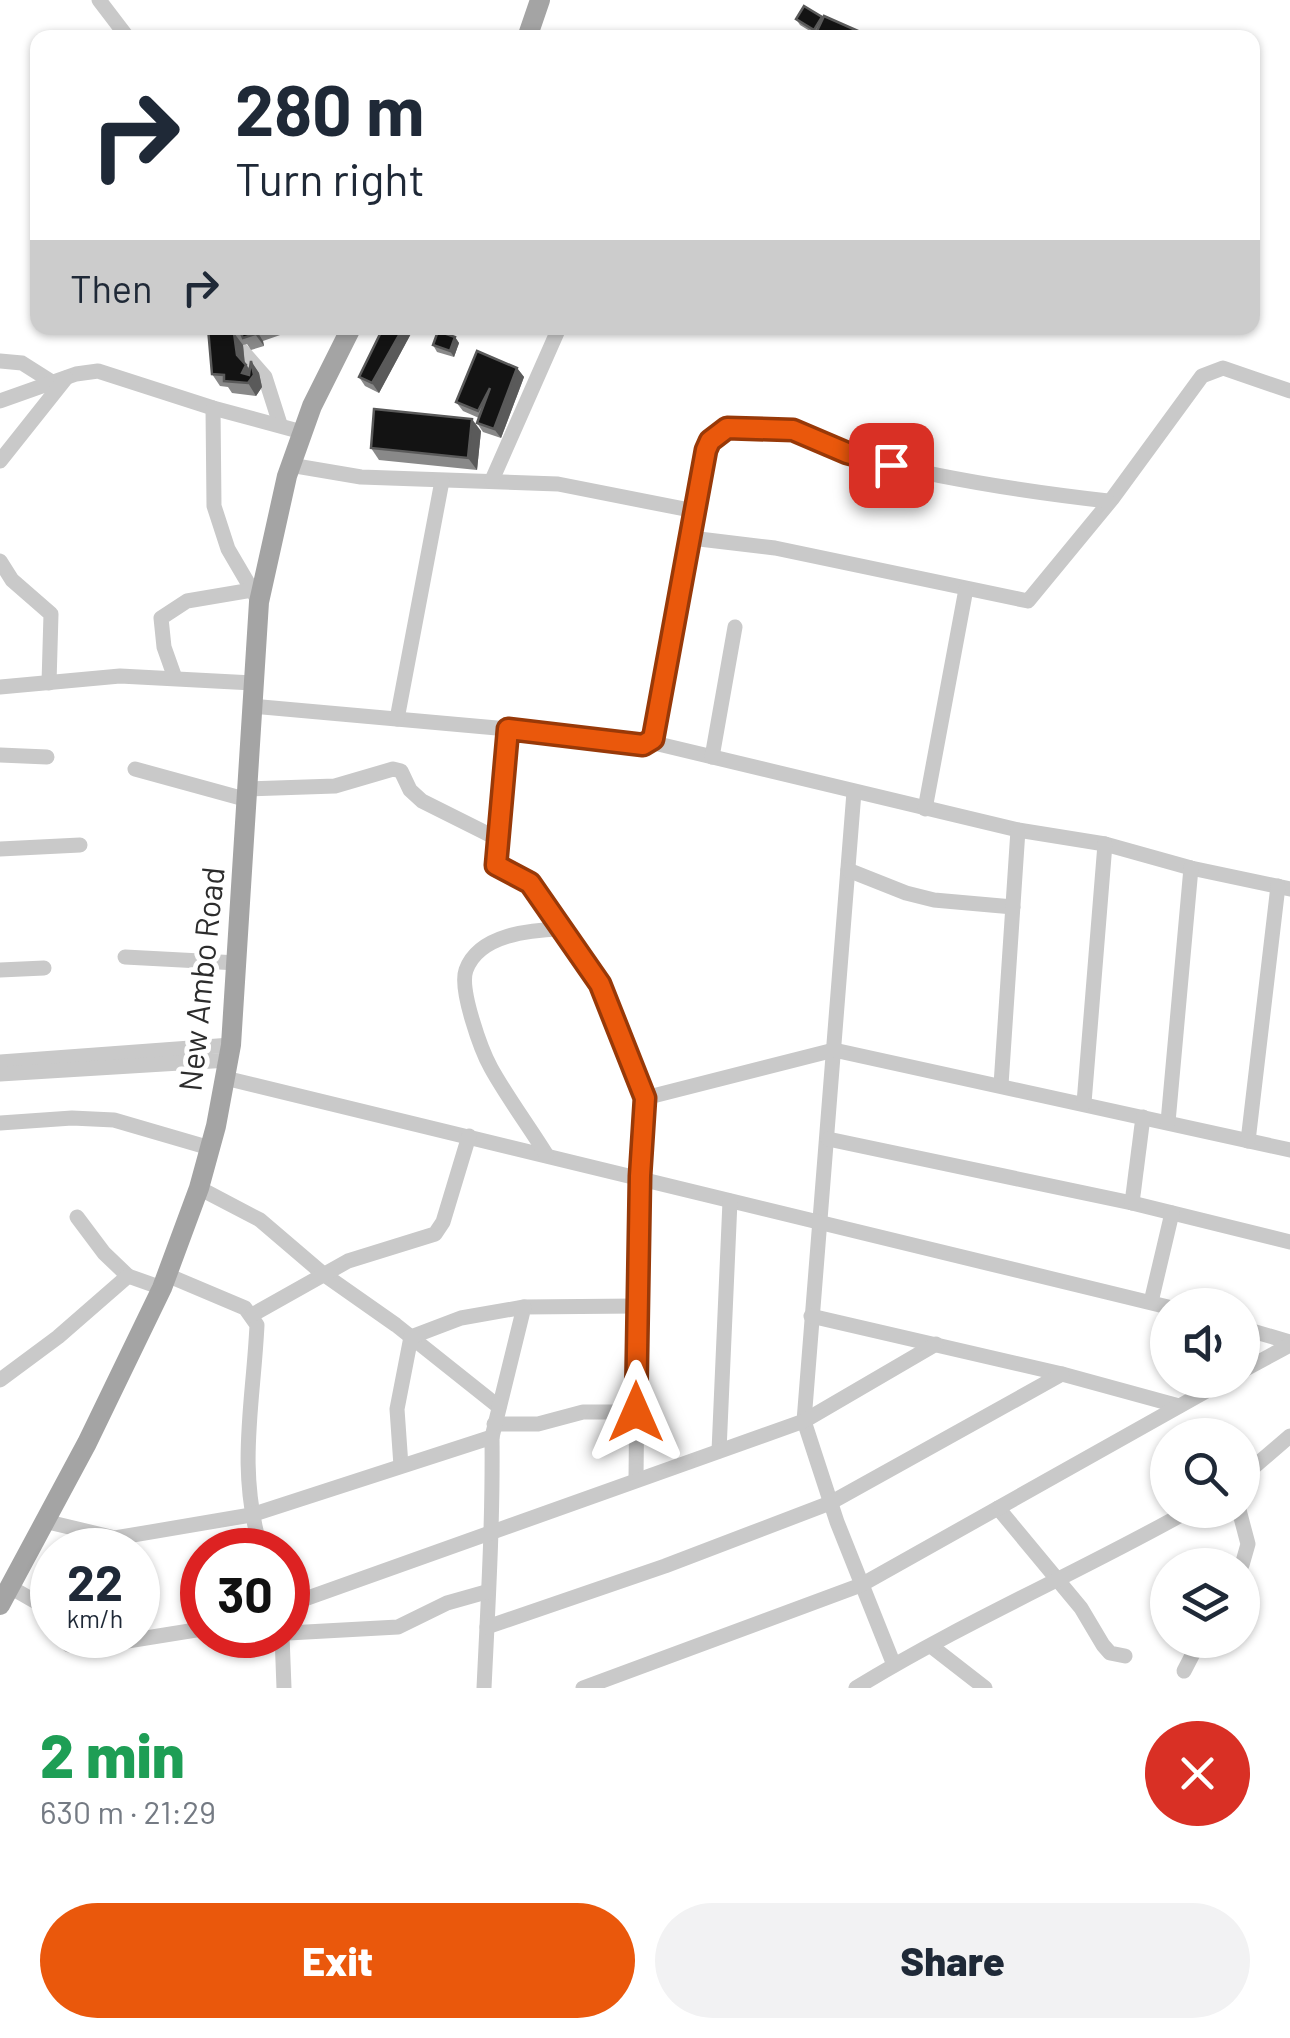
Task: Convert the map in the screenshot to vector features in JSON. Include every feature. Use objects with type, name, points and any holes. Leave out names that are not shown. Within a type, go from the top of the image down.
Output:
[{"type":"main road","points":[[530,30],[540,0]]},
{"type":"main road","name":"New Ambo Road","points":[[7,1582],[87,1443],[164,1281],[200,1188],[228,1061],[238,963],[254,683],[255,596],[290,465],[347,335]]},
{"type":"street","points":[[99,0],[122,30]]},
{"type":"street","points":[[228,335],[265,377],[280,424]]},
{"type":"street","points":[[492,480],[555,335]]},
{"type":"street","points":[[0,360],[22,363],[60,380]]},
{"type":"street","points":[[691,538],[775,548],[1028,602],[1193,387],[1212,370],[1223,368],[1290,390]]},
{"type":"street","points":[[0,401],[98,371],[302,432]]},
{"type":"street","points":[[0,461],[60,380]]},
{"type":"street","points":[[174,678],[164,647],[161,618],[187,602],[255,596],[228,549],[214,506],[214,408]]},
{"type":"street","points":[[650,742],[710,441],[727,428],[802,431],[862,458],[920,472],[1108,501]]},
{"type":"street","points":[[290,465],[361,476],[558,484],[695,511]]},
{"type":"street","points":[[397,719],[442,481]]},
{"type":"street","points":[[0,560],[12,580],[51,614],[49,683]]},
{"type":"street","points":[[925,808],[966,589]]},
{"type":"street","points":[[712,757],[735,628]]},
{"type":"street","points":[[0,686],[120,676],[254,683]]},
{"type":"street","points":[[252,706],[643,745],[650,742],[1018,830],[1105,844],[1284,888],[1248,1140]]},
{"type":"street","points":[[508,729],[496,865],[530,883],[600,984],[645,1098],[636,1306],[636,1479]]},
{"type":"street","points":[[0,755],[47,757]]},
{"type":"street","points":[[136,769],[248,795],[335,786],[393,769],[401,772],[410,790],[422,801],[496,838]]},
{"type":"street","points":[[854,792],[804,1421],[830,1503],[894,1664]]},
{"type":"street","points":[[1000,1085],[1018,830]]},
{"type":"street","points":[[1084,1103],[1105,844]]},
{"type":"street","points":[[0,849],[80,845]]},
{"type":"street","points":[[1168,1122],[1192,868]]},
{"type":"street","points":[[848,870],[920,897],[1012,908]]},
{"type":"street","points":[[546,1154],[490,1066],[465,988],[466,971],[476,955],[499,940],[529,930],[562,929]]},
{"type":"street","points":[[125,957],[238,963]]},
{"type":"street","points":[[0,970],[44,968]]},
{"type":"street","points":[[645,1098],[834,1050],[1290,1150]]},
{"type":"street","points":[[0,1074],[228,1061]]},
{"type":"street","points":[[0,1062],[228,1061],[468,1136],[1150,1302]]},
{"type":"street","points":[[1132,1204],[1143,1116]]},
{"type":"street","points":[[0,1123],[72,1118],[114,1120],[210,1148]]},
{"type":"street","points":[[252,1315],[348,1261],[435,1234],[443,1222],[468,1136]]},
{"type":"street","points":[[828,1140],[1132,1204],[1290,1242]]},
{"type":"street","points":[[200,1188],[260,1220],[322,1273],[411,1337],[495,1423]]},
{"type":"street","points":[[719,1451],[730,1200]]},
{"type":"street","points":[[1161,1288],[1172,1213]]},
{"type":"street","points":[[77,1218],[128,1276],[164,1281],[245,1308],[252,1315],[257,1325],[246,1484],[255,1528]]},
{"type":"street","points":[[0,1380],[58,1337],[128,1276]]},
{"type":"street","points":[[411,1337],[461,1318],[524,1307],[636,1306]]},
{"type":"street","points":[[484,1688],[495,1423],[524,1307]]},
{"type":"street","points":[[811,1316],[1062,1374],[1179,1406]]},
{"type":"street","points":[[1260,1334],[1290,1344]]},
{"type":"street","points":[[401,1466],[397,1409],[411,1337]]},
{"type":"street","points":[[310,1596],[804,1421],[936,1344]]},
{"type":"street","points":[[1260,1361],[1290,1344]]},
{"type":"street","points":[[487,1627],[666,1566],[830,1503],[1062,1374]]},
{"type":"street","points":[[583,1688],[610,1684],[861,1585],[1193,1398]]},
{"type":"street","points":[[160,1530],[251,1515],[401,1466],[495,1423],[538,1424],[583,1412],[636,1412]]},
{"type":"street","points":[[1260,1462],[1290,1436]]},
{"type":"street","points":[[998,1508],[1081,1608],[1102,1645],[1110,1652],[1126,1656]]},
{"type":"street","points":[[44,1521],[73,1528]]},
{"type":"street","points":[[856,1688],[894,1664],[1156,1528]]},
{"type":"street","points":[[7,1582],[30,1595]]},
{"type":"street","points":[[310,1632],[398,1627],[447,1603],[486,1592]]},
{"type":"street","points":[[930,1646],[985,1688]]},
{"type":"street","points":[[284,1688],[285,1658]]},
{"type":"street","points":[[1184,1671],[1191,1658]]},
{"type":"building","points":[[804,6],[822,17],[814,30],[796,19]]},
{"type":"building","points":[[824,16],[856,30],[817,30]]},
{"type":"building","points":[[209,335],[234,335],[237,355],[246,365],[242,373],[249,375],[251,361],[254,375],[248,383],[224,381],[224,375],[212,374]]},
{"type":"building","points":[[380,335],[399,335],[372,383],[359,377]]},
{"type":"building","points":[[437,335],[455,337],[450,351],[433,345]]},
{"type":"building","points":[[477,351],[517,368],[494,429],[477,423],[490,388],[478,411],[456,402]]},
{"type":"building","points":[[374,409],[472,419],[468,458],[371,448]]},
{"type":"route","points":[[636,1412],[636,1306],[645,1098],[600,984],[530,883],[496,865],[508,729],[643,745],[653,739],[706,450],[716,435],[727,428],[802,431],[847,453],[891,465]]}]
